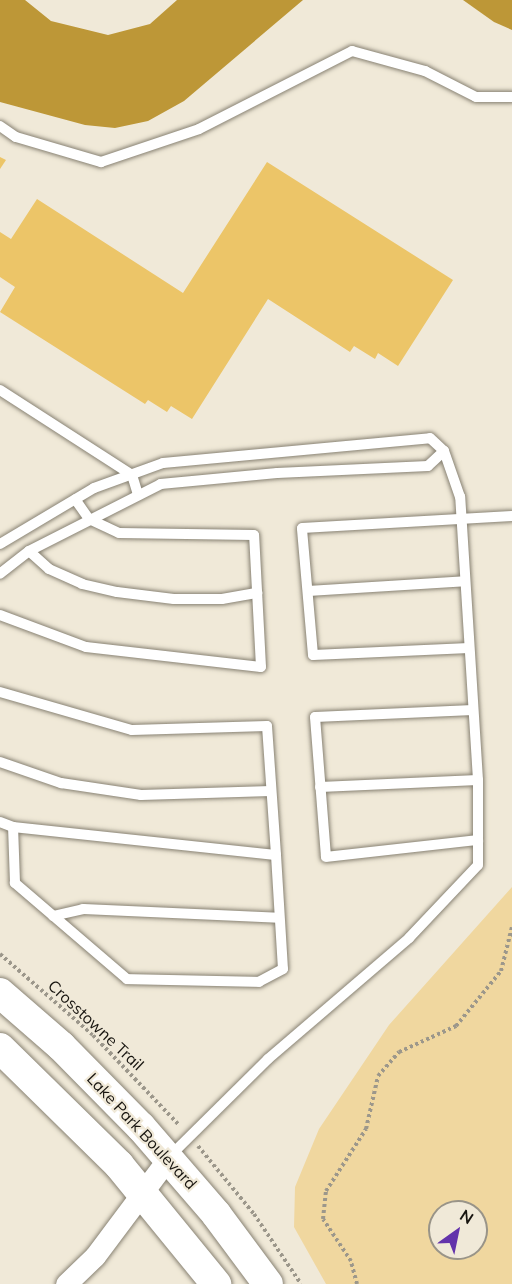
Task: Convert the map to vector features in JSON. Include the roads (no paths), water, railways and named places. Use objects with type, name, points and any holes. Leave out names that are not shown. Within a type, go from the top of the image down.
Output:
[{"type":"street","name":"Lake Park Boulevard","points":[[0,993],[88,1072],[169,1157],[268,1284]]},
{"type":"street","points":[[0,1048],[63,1106],[143,1192],[216,1284]]},
{"type":"street","points":[[66,1284],[95,1256],[169,1157]]},
{"type":"lane","points":[[0,126],[16,137],[101,162],[199,129],[352,51],[424,71],[476,98],[512,97]]},
{"type":"lane","points":[[0,390],[132,475],[138,495]]},
{"type":"lane","points":[[0,544],[75,499],[163,463],[430,438],[444,450],[460,497],[478,780],[478,865],[409,938],[268,1059],[169,1157]]},
{"type":"lane","points":[[0,574],[29,551],[161,484],[277,473],[428,466],[444,450]]},
{"type":"lane","points":[[0,615],[87,647],[261,667],[254,535],[119,533],[89,519],[75,499]]},
{"type":"lane","points":[[470,648],[314,655],[302,528],[512,516]]},
{"type":"lane","points":[[29,551],[49,569],[66,577],[117,592],[174,599],[222,599],[257,593]]},
{"type":"lane","points":[[308,591],[465,581]]},
{"type":"lane","points":[[0,692],[132,730],[267,726],[283,969],[259,982],[127,979],[15,883],[13,827]]},
{"type":"lane","points":[[473,710],[315,717],[326,857],[478,840]]},
{"type":"lane","points":[[0,762],[61,783],[141,795],[272,791]]},
{"type":"lane","points":[[320,787],[478,780]]},
{"type":"lane","points":[[0,822],[13,827],[276,855]]},
{"type":"lane","points":[[53,916],[83,909],[279,918]]}]
